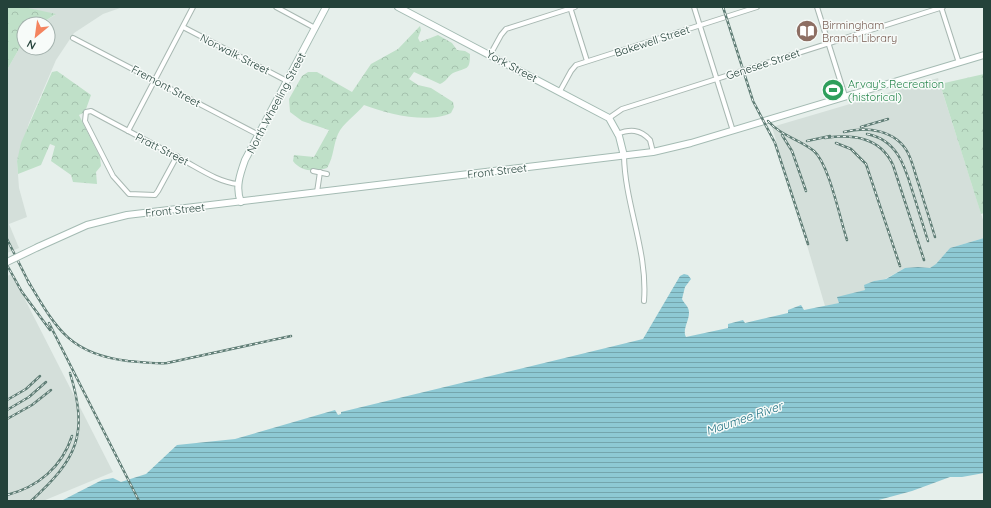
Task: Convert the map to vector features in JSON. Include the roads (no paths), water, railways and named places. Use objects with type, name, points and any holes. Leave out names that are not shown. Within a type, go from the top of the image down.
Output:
[{"type":"street","points":[[128,131],[193,7]]},
{"type":"street","points":[[276,7],[315,28]]},
{"type":"street","name":"North Wheeling Street","points":[[241,202],[238,194],[238,184],[246,160],[326,7]]},
{"type":"street","name":"York Street","points":[[398,7],[609,118]]},
{"type":"street","points":[[490,55],[501,35],[506,30],[576,7]]},
{"type":"street","points":[[694,7],[733,131]]},
{"type":"street","name":"Bakewell Street","points":[[560,92],[573,67],[587,61],[757,7]]},
{"type":"street","points":[[817,7],[845,96]]},
{"type":"street","points":[[941,7],[959,63]]},
{"type":"street","name":"Genesee Street","points":[[609,118],[622,109],[941,7]]},
{"type":"street","points":[[570,8],[587,61]]},
{"type":"street","name":"Norwalk Street","points":[[183,27],[287,81]]},
{"type":"street","name":"Fremont Street","points":[[73,38],[259,135]]},
{"type":"street","name":"Front Street","points":[[7,262],[77,228],[106,219],[317,192],[624,156],[683,146],[984,55]]},
{"type":"street","name":"Pratt Street","points":[[177,156],[155,195],[129,194],[113,176],[85,120],[86,112],[91,111],[128,131],[177,156],[220,179],[238,184]]},
{"type":"street","points":[[609,118],[617,134],[624,156],[626,188],[644,271],[644,301]]},
{"type":"street","points":[[617,134],[627,130],[634,130],[650,140],[653,152]]},
{"type":"street","points":[[313,171],[327,174]]},
{"type":"street","points":[[317,192],[320,172]]},
{"type":"water","name":"Maumee River","points":[[984,238],[984,473],[962,477],[950,477],[912,491],[875,501],[61,501],[102,480],[113,478],[121,482],[146,474],[177,445],[235,439],[335,410],[338,415],[341,414],[341,412],[643,339],[680,276],[684,274],[688,275],[691,279],[685,287],[682,299],[689,311],[685,328],[686,337],[728,328],[728,324],[743,320],[745,323],[788,313],[788,310],[801,305],[804,310],[839,303],[837,297],[865,290],[864,285],[874,281],[886,279],[905,268],[930,268],[936,264],[950,248]]},
{"type":"railway","points":[[723,7],[753,101],[775,143],[808,244]]},
{"type":"railway","points":[[861,127],[888,119]]},
{"type":"railway","points":[[768,121],[784,134],[814,151],[819,158],[834,192],[847,240]]},
{"type":"railway","points":[[844,132],[853,130],[871,130],[889,135],[903,145],[911,161],[935,237]]},
{"type":"railway","points":[[867,134],[878,137],[886,142],[899,156],[907,174],[928,241]]},
{"type":"railway","points":[[782,135],[792,151],[806,191]]},
{"type":"railway","points":[[807,141],[830,136]]},
{"type":"railway","points":[[825,138],[855,137],[873,143],[881,148],[893,165],[924,260]]},
{"type":"railway","points":[[836,143],[851,149],[866,164],[900,266]]},
{"type":"railway","points":[[7,239],[30,285]]},
{"type":"railway","points":[[7,265],[22,292],[50,330]]},
{"type":"railway","points":[[28,281],[47,312],[66,336],[91,352],[108,357],[128,361],[167,363],[291,336]]},
{"type":"railway","points":[[49,323],[139,501]]},
{"type":"railway","points":[[31,501],[59,472],[69,458],[75,444],[78,430],[78,413],[76,395],[70,373]]},
{"type":"railway","points":[[7,400],[26,389],[40,376]]},
{"type":"railway","points":[[7,410],[29,397],[46,382]]},
{"type":"railway","points":[[7,419],[32,405],[51,390]]},
{"type":"railway","points":[[7,495],[29,487],[47,474],[62,457],[72,436]]},
{"type":"place","name":"Birmingham Branch Library","points":[[807,31]]},
{"type":"place","name":"Arvay's Recreation (historical)","points":[[833,90]]}]
